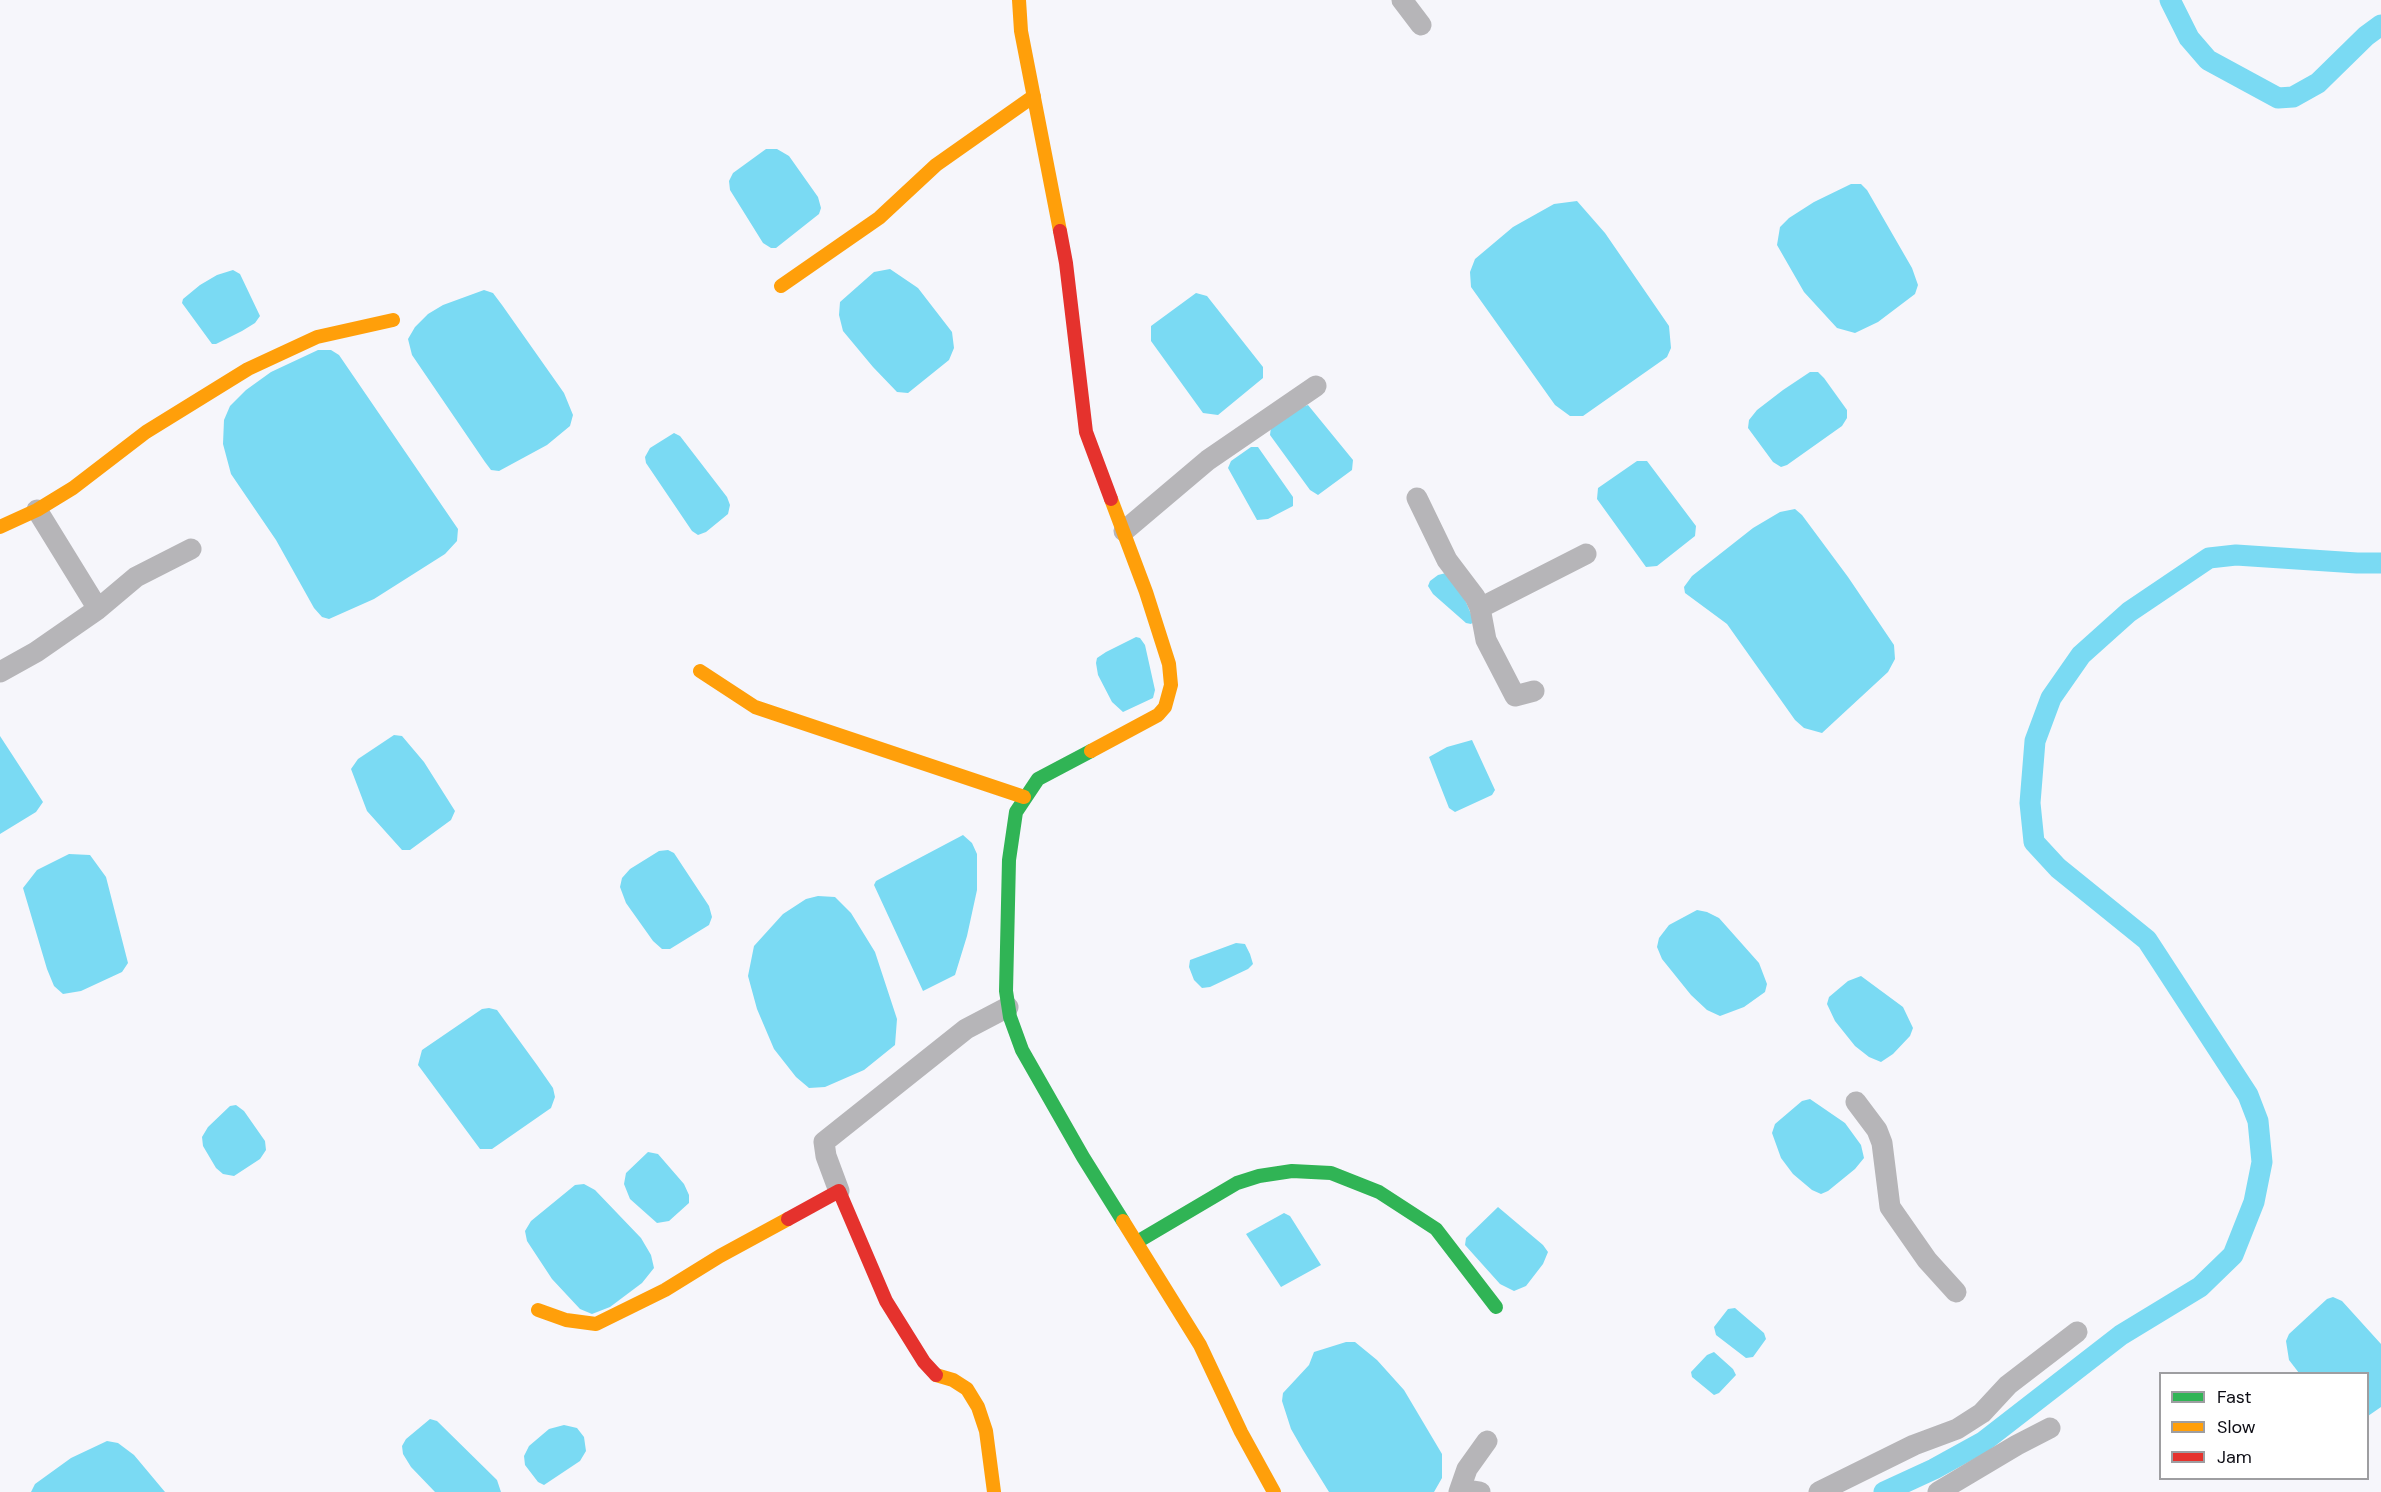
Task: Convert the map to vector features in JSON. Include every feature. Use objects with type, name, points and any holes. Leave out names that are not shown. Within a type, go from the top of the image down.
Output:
[{"type":"street","points":[[1019,0],[1021,31],[1066,263],[1086,432],[1124,531],[1169,664],[1171,685],[1165,707],[1158,715],[1038,779],[1024,796],[1016,812],[1012,829],[1009,860],[1006,991],[1008,1007],[1015,1032],[1032,1068],[1083,1157],[1200,1345],[1241,1432],[1274,1492]]},
{"type":"street","points":[[1402,0],[1421,25]]},
{"type":"street","points":[[782,286],[879,218],[936,165],[1034,96]]},
{"type":"street","points":[[0,527],[37,510],[73,488],[146,432],[248,369],[317,337],[393,320]]},
{"type":"street","points":[[1124,531],[1208,460],[1316,386]]},
{"type":"street","points":[[1417,498],[1447,560],[1475,597],[1480,608],[1486,640],[1515,696],[1534,691]]},
{"type":"street","points":[[37,510],[98,609]]},
{"type":"street","points":[[0,672],[36,652],[98,609],[136,577],[190,549]]},
{"type":"street","points":[[1480,608],[1586,554]]},
{"type":"street","points":[[700,671],[755,707],[1024,796]]},
{"type":"street","points":[[994,1492],[986,1431],[978,1407],[967,1389],[953,1380],[937,1376],[924,1362],[883,1295],[839,1191],[826,1155],[824,1142],[966,1029],[1008,1007]]},
{"type":"street","points":[[1856,1102],[1876,1130],[1882,1143],[1890,1207],[1927,1260],[1956,1292]]},
{"type":"street","points":[[1137,1242],[1237,1183],[1259,1176],[1292,1171],[1331,1173],[1379,1192],[1436,1229],[1496,1307]]},
{"type":"street","points":[[538,1310],[566,1320],[596,1324],[665,1290],[720,1256],[839,1191]]},
{"type":"street","points":[[1819,1492],[1914,1444],[1957,1429],[1982,1413],[2008,1386],[2077,1332]]},
{"type":"street","points":[[1938,1492],[2050,1428]]},
{"type":"street","points":[[1467,1491],[1467,1469],[1487,1441]]},
{"type":"water","points":[[766,149],[777,149],[789,156],[818,197],[821,208],[819,214],[776,248],[763,243],[730,190],[729,181],[733,173]]},
{"type":"water","points":[[1851,184],[1861,184],[1867,190],[1912,268],[1918,285],[1915,294],[1878,322],[1855,333],[1837,328],[1804,292],[1777,245],[1780,227],[1789,218],[1814,202]]},
{"type":"water","points":[[1577,201],[1605,233],[1669,326],[1671,348],[1667,357],[1583,416],[1570,416],[1555,405],[1471,287],[1470,272],[1475,259],[1513,227],[1554,204]]},
{"type":"water","points":[[890,269],[918,288],[952,332],[954,348],[949,360],[908,393],[897,392],[873,367],[843,331],[839,315],[840,302],[874,272]]},
{"type":"water","points":[[233,270],[240,274],[260,316],[255,323],[242,331],[212,344],[182,303],[183,299],[217,275]]},
{"type":"water","points":[[484,290],[493,293],[502,305],[564,393],[573,415],[570,426],[547,445],[499,471],[491,470],[485,462],[412,355],[408,339],[415,327],[428,314],[443,305]]},
{"type":"water","points":[[1196,293],[1207,296],[1263,367],[1263,378],[1218,415],[1203,413],[1151,341],[1151,326]]},
{"type":"water","points":[[318,350],[331,350],[339,355],[458,529],[457,541],[445,554],[374,599],[329,619],[322,617],[314,608],[276,540],[231,474],[223,444],[224,420],[230,406],[246,390],[271,372]]},
{"type":"water","points":[[1810,372],[1818,372],[1824,378],[1847,410],[1847,418],[1842,426],[1781,467],[1773,462],[1748,428],[1749,420],[1757,410]]},
{"type":"water","points":[[1308,405],[1353,460],[1352,470],[1318,495],[1310,490],[1270,435],[1271,427]]},
{"type":"water","points":[[674,433],[680,436],[727,497],[730,505],[728,514],[706,532],[698,535],[692,531],[646,463],[645,457],[650,448]]},
{"type":"water","points":[[1251,447],[1258,447],[1293,497],[1293,506],[1268,519],[1257,520],[1228,468],[1231,461]]},
{"type":"water","points":[[1637,461],[1647,461],[1696,526],[1695,536],[1657,566],[1646,567],[1597,499],[1598,488]]},
{"type":"water","points":[[1795,509],[1802,515],[1848,577],[1894,645],[1895,659],[1888,672],[1822,733],[1804,728],[1795,720],[1727,624],[1685,593],[1684,587],[1692,576],[1753,528],[1780,512]]},
{"type":"water","points":[[1446,573],[1458,583],[1474,621],[1471,624],[1466,623],[1433,594],[1428,586],[1430,581],[1438,575]]},
{"type":"water","points":[[1136,637],[1140,638],[1145,645],[1155,690],[1153,698],[1123,712],[1112,702],[1098,675],[1096,663],[1097,658],[1106,652]]},
{"type":"water","points":[[394,735],[402,736],[424,762],[455,811],[451,820],[410,850],[402,850],[367,811],[351,769],[358,759]]},
{"type":"water","points":[[0,736],[43,802],[36,812],[0,834]]},
{"type":"water","points":[[1472,740],[1495,790],[1492,795],[1455,812],[1449,808],[1429,757],[1447,747]]},
{"type":"water","points":[[963,835],[972,843],[977,854],[977,890],[967,936],[955,975],[923,991],[874,885],[876,881]]},
{"type":"water","points":[[668,850],[674,853],[709,906],[712,917],[709,925],[670,949],[662,949],[653,941],[626,903],[620,887],[622,878],[630,869],[659,851]]},
{"type":"water","points":[[69,854],[90,855],[106,877],[128,963],[122,972],[81,991],[63,994],[54,986],[47,969],[23,888],[37,870]]},
{"type":"water","points":[[818,896],[835,897],[851,913],[875,952],[897,1019],[895,1045],[864,1070],[825,1087],[809,1088],[796,1077],[774,1049],[757,1009],[748,976],[754,946],[783,914],[806,899]]},
{"type":"water","points":[[1697,910],[1719,918],[1759,963],[1767,984],[1765,992],[1744,1007],[1720,1016],[1707,1010],[1691,995],[1662,959],[1657,947],[1659,938],[1669,925]]},
{"type":"water","points":[[1236,943],[1245,944],[1253,964],[1248,969],[1210,987],[1202,988],[1194,980],[1189,967],[1190,960]]},
{"type":"water","points":[[1861,976],[1903,1007],[1913,1028],[1910,1036],[1893,1054],[1881,1062],[1869,1057],[1855,1046],[1835,1021],[1827,1004],[1829,997],[1848,981]]},
{"type":"water","points":[[482,1009],[497,1010],[553,1088],[555,1097],[551,1108],[492,1149],[480,1149],[418,1065],[422,1050]]},
{"type":"water","points":[[1810,1099],[1845,1123],[1861,1145],[1864,1158],[1855,1169],[1821,1194],[1812,1190],[1793,1174],[1781,1158],[1772,1133],[1775,1124],[1802,1101]]},
{"type":"water","points":[[236,1105],[244,1111],[265,1141],[266,1150],[260,1159],[234,1176],[223,1174],[216,1168],[203,1146],[202,1137],[208,1127],[230,1106]]},
{"type":"water","points":[[648,1152],[658,1154],[684,1184],[689,1195],[689,1203],[669,1221],[657,1223],[630,1199],[624,1184],[626,1173]]},
{"type":"water","points":[[584,1184],[595,1190],[641,1238],[651,1255],[654,1268],[642,1283],[610,1307],[592,1314],[580,1309],[552,1279],[527,1241],[525,1231],[531,1221],[575,1185]]},
{"type":"water","points":[[1498,1207],[1543,1245],[1548,1252],[1543,1264],[1526,1286],[1514,1291],[1500,1284],[1465,1245],[1466,1238]]},
{"type":"water","points":[[1284,1213],[1290,1216],[1321,1265],[1281,1287],[1246,1234]]},
{"type":"water","points":[[2333,1297],[2342,1301],[2381,1344],[2381,1407],[2369,1415],[2369,1372],[2298,1372],[2289,1360],[2286,1341],[2289,1334],[2327,1299]]},
{"type":"water","points":[[1735,1308],[1764,1333],[1766,1339],[1753,1357],[1746,1358],[1716,1335],[1714,1327],[1728,1309]]},
{"type":"water","points":[[1346,1342],[1355,1342],[1377,1360],[1404,1390],[1442,1454],[1442,1478],[1434,1492],[1329,1492],[1303,1450],[1291,1429],[1282,1401],[1283,1393],[1309,1365],[1314,1352]]},
{"type":"water","points":[[1714,1352],[1733,1369],[1736,1375],[1719,1393],[1714,1395],[1692,1377],[1691,1372],[1707,1355]]},
{"type":"water","points":[[430,1419],[437,1421],[497,1480],[501,1492],[435,1492],[411,1467],[403,1454],[402,1446],[406,1439]]},
{"type":"water","points":[[564,1425],[577,1428],[584,1437],[586,1451],[580,1461],[544,1485],[538,1482],[525,1465],[524,1456],[529,1446],[549,1429]]},
{"type":"water","points":[[107,1441],[118,1443],[134,1455],[165,1492],[31,1492],[35,1484],[71,1458]]},
{"type":"waterway","points":[[2170,0],[2189,38],[2208,60],[2278,98],[2293,97],[2318,83],[2366,36],[2381,25]]},
{"type":"waterway","points":[[1884,1492],[1934,1469],[1983,1442],[2121,1335],[2200,1287],[2233,1255],[2254,1202],[2262,1162],[2258,1121],[2248,1095],[2147,940],[2058,868],[2034,842],[2030,803],[2035,741],[2051,698],[2081,655],[2129,612],[2209,558],[2236,555],[2381,563]]},
{"type":"traffic: fast","points":[[1091,751],[1038,779],[1016,812],[1009,860],[1006,991],[1010,1017],[1022,1050],[1083,1157],[1123,1221]]},
{"type":"traffic: fast","points":[[1137,1242],[1237,1183],[1259,1176],[1292,1171],[1331,1173],[1379,1192],[1436,1229],[1496,1307]]},
{"type":"traffic: slow","points":[[1019,0],[1021,31],[1060,231]]},
{"type":"traffic: slow","points":[[781,286],[879,218],[936,165],[1034,96]]},
{"type":"traffic: slow","points":[[0,527],[37,510],[73,488],[146,432],[248,369],[317,337],[393,320]]},
{"type":"traffic: slow","points":[[1091,751],[1158,715],[1165,707],[1171,685],[1169,664],[1146,592],[1111,499]]},
{"type":"traffic: slow","points":[[700,671],[755,707],[1024,797]]},
{"type":"traffic: slow","points":[[538,1310],[566,1320],[596,1324],[665,1290],[720,1256],[788,1219]]},
{"type":"traffic: slow","points":[[1123,1221],[1200,1345],[1241,1432],[1274,1492]]},
{"type":"traffic: slow","points":[[936,1375],[953,1380],[967,1389],[978,1407],[986,1431],[994,1492]]},
{"type":"traffic: jam","points":[[1060,231],[1066,263],[1086,432],[1111,499]]},
{"type":"traffic: jam","points":[[788,1219],[839,1191],[886,1301],[924,1362],[936,1375]]}]
